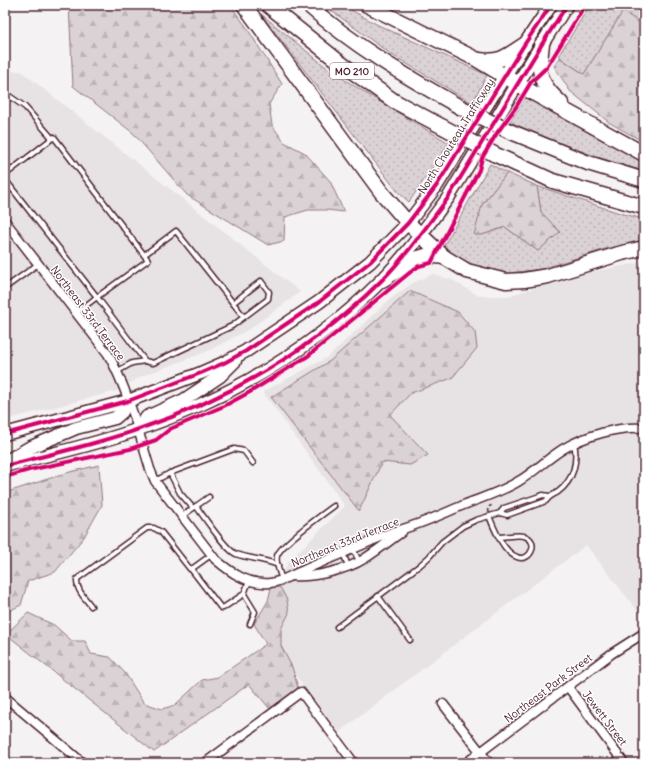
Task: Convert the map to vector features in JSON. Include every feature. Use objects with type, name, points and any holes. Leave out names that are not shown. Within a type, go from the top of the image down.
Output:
[{"type":"highway","points":[[244,5],[382,193],[408,223],[444,257],[467,271],[506,281],[524,280],[548,276],[622,253],[644,248]]},
{"type":"highway","name":"MO 210","points":[[268,5],[339,62],[394,101],[494,154],[553,181],[644,207]]},
{"type":"highway","name":"MO 210","points":[[308,5],[327,22],[408,78],[460,107],[509,131],[588,163],[644,180]]},
{"type":"highway","points":[[367,5],[476,59],[644,154]]},
{"type":"highway","points":[[542,44],[539,65],[543,82],[549,92],[575,116]]},
{"type":"highway","points":[[476,59],[490,62],[497,61],[524,45]]},
{"type":"highway","points":[[382,280],[414,259],[429,255],[444,257]]},
{"type":"main road","name":"North Chouteau Trafficway","points":[[246,351],[319,302],[365,266],[383,250],[408,223],[436,186],[504,76],[551,5]]},
{"type":"main road","points":[[5,466],[138,430],[207,403],[252,380],[304,346],[347,312],[382,280],[448,198],[567,5]]},
{"type":"main road","points":[[138,430],[147,418],[184,400],[220,376],[246,351]]},
{"type":"main road","points":[[5,434],[128,401],[224,363],[246,351]]},
{"type":"main road","points":[[5,462],[30,448],[76,428],[115,418],[122,412],[128,401]]},
{"type":"street","name":"Northeast 33rd Terrace","points":[[5,221],[108,354],[118,371],[155,481],[215,560],[227,570],[256,582],[271,583],[282,580],[392,532],[408,528],[493,494],[519,481],[563,449],[587,437],[610,431],[636,427],[644,428]]},
{"type":"street","name":"Northeast 33rd Terrace","points":[[290,576],[301,577],[332,572],[359,562],[408,528]]},
{"type":"street","name":"Northeast Park Street","points":[[466,763],[611,654],[644,633]]},
{"type":"street","name":"Jewett Street","points":[[568,687],[624,763]]},
{"type":"street","points":[[205,763],[301,692],[354,763]]},
{"type":"street","points":[[5,697],[83,763]]},
{"type":"street","points":[[443,704],[489,763]]},
{"type":"lane","points":[[5,93],[25,107],[52,138],[54,137],[148,260],[76,313]]},
{"type":"lane","points":[[5,175],[52,138]]},
{"type":"lane","points":[[5,179],[145,361]]},
{"type":"lane","points":[[5,190],[10,186]]},
{"type":"lane","points":[[144,256],[176,231],[244,317]]},
{"type":"lane","points":[[5,288],[38,264]]},
{"type":"lane","points":[[118,371],[132,363],[145,361],[153,363],[232,326],[268,299],[270,292],[261,281],[233,303]]},
{"type":"lane","points":[[336,627],[419,566],[430,557],[442,542],[462,526],[500,513],[507,515],[546,501],[549,496],[565,486],[573,474],[577,454],[574,443]]},
{"type":"lane","points":[[155,481],[170,473],[234,449],[244,451],[253,463]]},
{"type":"lane","points":[[170,473],[180,493],[234,553],[247,557],[268,560],[278,565]]},
{"type":"lane","points":[[500,513],[504,508],[543,495],[549,496]]},
{"type":"lane","points":[[182,516],[209,497]]},
{"type":"lane","points":[[282,580],[277,556],[284,546],[334,506]]},
{"type":"lane","points":[[489,516],[499,538],[512,555],[518,558],[524,558],[530,554],[532,550],[533,544],[529,538],[523,535],[499,538]]},
{"type":"lane","points":[[91,606],[79,590],[77,579],[147,528],[154,528],[161,532],[221,608],[244,594],[250,580]]},
{"type":"lane","points":[[353,549],[359,562]]},
{"type":"lane","points":[[342,553],[348,566]]},
{"type":"lane","points":[[191,569],[211,555]]},
{"type":"lane","points":[[244,594],[255,612],[250,624]]},
{"type":"lane","points":[[378,596],[410,640]]},
{"type":"path","points":[[489,516],[488,507],[493,505]]},
{"type":"shaded area","points":[[5,71],[21,71],[300,292],[251,328],[208,351],[142,376],[116,391],[5,420]]},
{"type":"shaded area","points":[[644,262],[644,619],[586,545],[339,732],[268,640],[275,590],[289,561],[345,506],[263,392],[328,357],[388,301],[411,284],[433,274],[452,280],[479,296],[508,296],[580,274]]},
{"type":"green space","points":[[69,5],[230,5],[245,25],[282,84],[269,104],[272,125],[284,142],[305,153],[330,181],[344,212],[308,210],[285,217],[284,241],[268,245],[187,195],[133,133],[73,86]]},
{"type":"green space","points":[[324,5],[342,5],[378,25],[487,75],[472,103],[389,53]]},
{"type":"green space","points":[[590,5],[644,5],[644,24],[641,24],[623,12],[584,74],[560,58],[560,53]]},
{"type":"green space","points":[[623,11],[641,24],[644,24],[644,142],[610,123],[570,91],[554,66],[560,58],[584,74]]},
{"type":"green space","points":[[261,14],[331,71],[449,143],[409,202],[398,192]]},
{"type":"green space","points":[[526,96],[644,162],[644,171],[576,149],[510,122]]},
{"type":"green space","points":[[490,164],[507,173],[482,205],[482,235],[505,227],[538,251],[559,232],[541,212],[537,186],[623,214],[644,219],[644,242],[605,249],[541,269],[502,274],[473,265],[442,249]]},
{"type":"green space","points":[[507,173],[537,186],[541,212],[560,232],[538,251],[505,227],[482,235],[474,235],[482,205]]},
{"type":"green space","points":[[410,291],[458,312],[475,332],[477,348],[452,378],[411,393],[390,415],[428,455],[410,465],[382,462],[359,511],[271,397],[330,361]]},
{"type":"green space","points":[[99,465],[102,505],[84,537],[55,572],[28,581],[21,605],[5,613],[5,493],[66,473]]},
{"type":"green space","points":[[280,587],[287,600],[289,613],[281,629],[281,646],[292,667],[298,688],[270,709],[249,684],[154,752],[6,634],[28,613],[54,625],[72,641],[85,641],[91,654],[110,657],[125,673],[144,703],[162,709],[175,705],[202,680],[218,677],[266,644],[254,624],[268,601],[271,588]]},
{"type":"cycle path","points":[[5,434],[128,401],[224,363],[246,351],[319,302],[370,262],[408,223],[437,185],[524,45],[551,5]]},
{"type":"cycle path","points":[[5,466],[106,440],[173,417],[206,402],[269,369],[299,350],[355,306],[399,261],[448,198],[567,5]]},
{"type":"cycle path","points":[[5,477],[29,470],[130,449],[156,440],[170,429],[224,406],[250,392],[308,356],[413,270],[419,266],[431,263],[479,170],[482,158],[531,82],[547,67],[585,5]]}]
